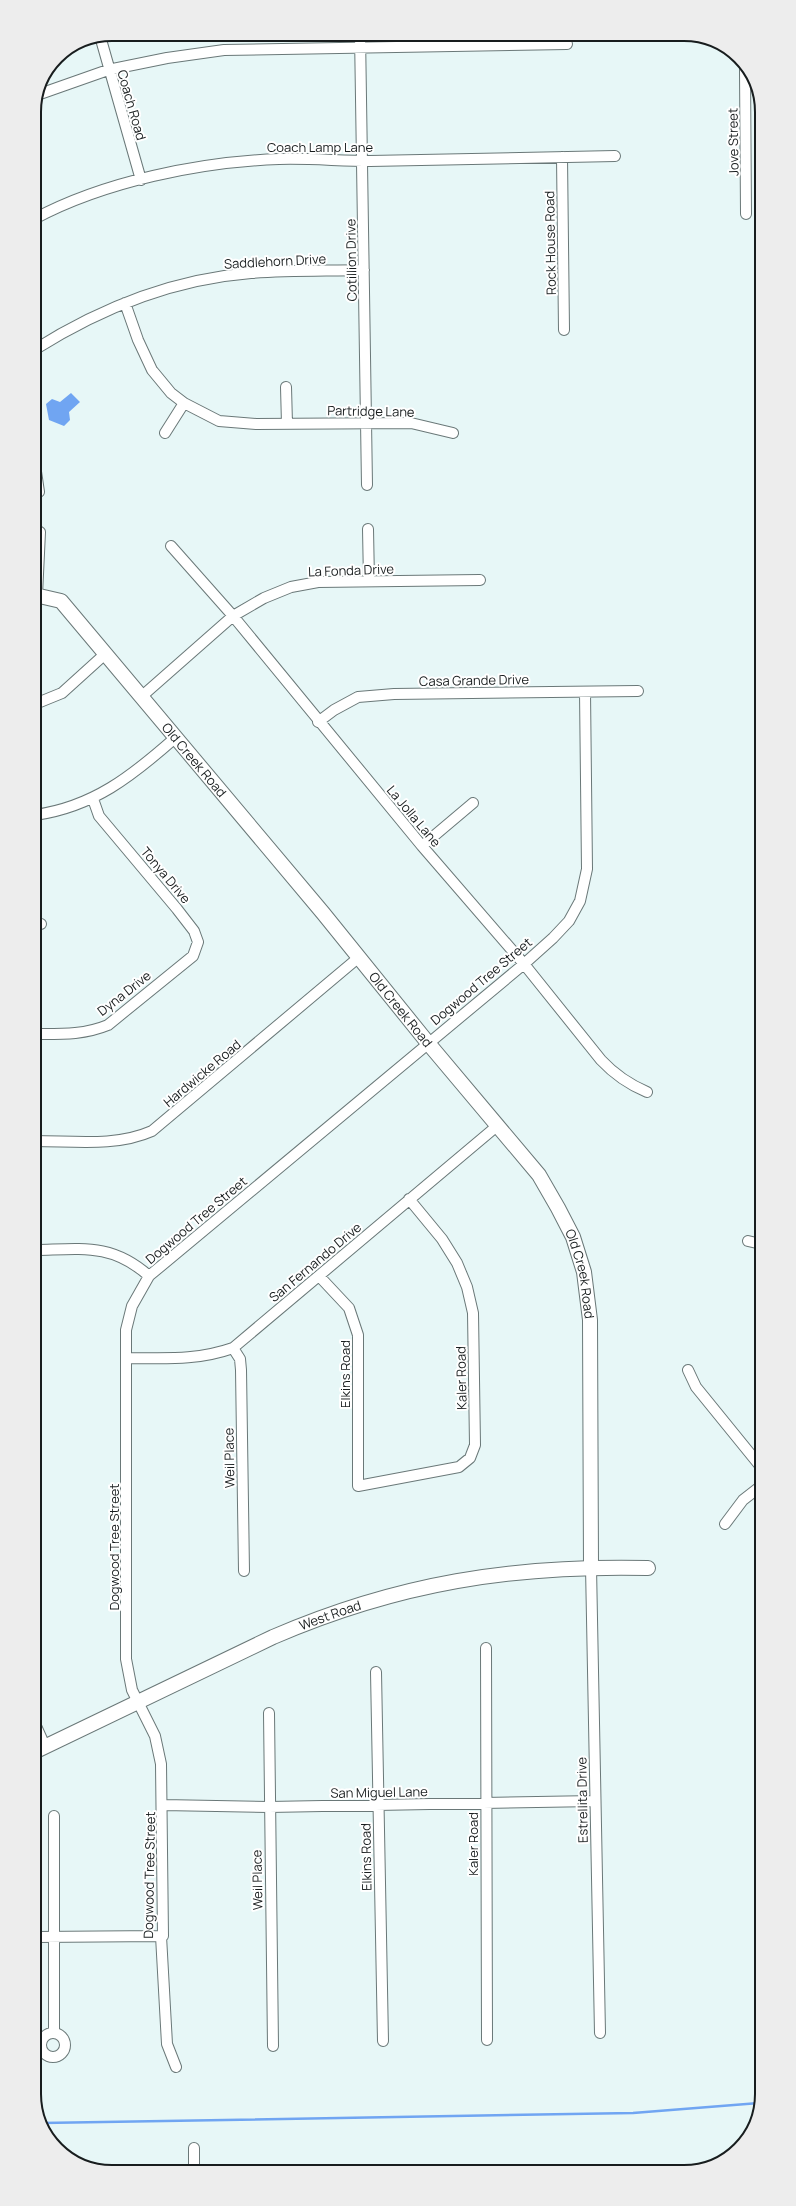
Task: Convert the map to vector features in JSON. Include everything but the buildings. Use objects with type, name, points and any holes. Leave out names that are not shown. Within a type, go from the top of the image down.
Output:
[{"type":"street","name":"Cotillion Drive","points":[[360,41],[367,486]]},
{"type":"street","name":"Coach Road","points":[[101,42],[140,180]]},
{"type":"street","points":[[44,93],[108,70],[167,58],[224,50],[360,46],[567,44]]},
{"type":"street","name":"Jove Street","points":[[745,76],[746,214]]},
{"type":"street","name":"Coach Lamp Lane","points":[[41,216],[87,196],[140,180],[221,163],[280,159],[362,161],[615,156]]},
{"type":"street","name":"Rock House Road","points":[[562,157],[564,330]]},
{"type":"street","name":"Saddlehorn Drive","points":[[41,346],[59,335],[125,303],[178,286],[220,277],[251,273],[364,270]]},
{"type":"street","name":"Partridge Lane","points":[[125,303],[138,340],[152,370],[171,393],[184,403],[219,421],[256,424],[411,423],[453,433]]},
{"type":"street","points":[[286,387],[287,424]]},
{"type":"street","points":[[165,434],[184,403]]},
{"type":"street","points":[[368,529],[369,581]]},
{"type":"street","name":"La Jolla Lane","points":[[171,546],[233,616],[318,722],[524,964],[612,1072],[629,1084],[647,1092]]},
{"type":"street","name":"La Fonda Drive","points":[[140,697],[233,616],[264,598],[291,587],[318,582],[480,580]]},
{"type":"street","name":"Old Creek Road","points":[[41,596],[61,601],[104,655],[175,738],[539,1175],[573,1237],[584,1272],[590,1320],[591,1567]]},
{"type":"street","points":[[41,702],[62,693],[104,655]]},
{"type":"street","name":"Casa Grande Drive","points":[[318,722],[334,710],[358,698],[394,694],[638,691]]},
{"type":"street","name":"Dogwood Tree Street","points":[[176,2067],[167,2044],[161,1936],[163,1936],[163,1805],[161,1764],[155,1736],[131,1684],[126,1659],[126,1330],[132,1306],[149,1276],[524,964],[553,938],[568,921],[580,901],[587,869],[585,692]]},
{"type":"street","points":[[41,814],[52,813],[93,799],[135,773],[175,738]]},
{"type":"street","name":"Tonya Drive","points":[[93,799],[99,816],[194,931],[198,942],[193,956],[178,968]]},
{"type":"street","points":[[422,846],[473,803]]},
{"type":"street","name":"Hardwicke Road","points":[[41,1141],[118,1141],[136,1138],[152,1131],[358,958]]},
{"type":"street","name":"Dyna Drive","points":[[41,1034],[77,1034],[94,1030],[108,1024],[178,968]]},
{"type":"street","name":"San Fernando Drive","points":[[126,1358],[197,1358],[233,1348],[497,1126]]},
{"type":"street","name":"Kaler Road","points":[[358,1486],[459,1467],[470,1458],[474,1445],[473,1313],[467,1287],[453,1257],[410,1199]]},
{"type":"street","points":[[748,1241],[755,1243]]},
{"type":"street","points":[[41,1250],[88,1248],[110,1252],[128,1259],[149,1276]]},
{"type":"street","name":"Elkins Road","points":[[318,1276],[349,1308],[358,1335],[358,1486]]},
{"type":"street","name":"Weil Place","points":[[233,1348],[240,1359],[242,1370],[244,1571]]},
{"type":"street","points":[[688,1370],[696,1387],[755,1460]]},
{"type":"street","points":[[725,1524],[744,1500],[755,1491]]},
{"type":"street","name":"West Road","points":[[41,1749],[292,1629],[392,1594],[467,1578],[545,1569],[591,1567],[648,1568]]},
{"type":"street","name":"Estrellita Drive","points":[[591,1567],[600,2033]]},
{"type":"street","name":"Kaler Road","points":[[486,1648],[487,2040]]},
{"type":"street","name":"Elkins Road","points":[[376,1672],[383,2041]]},
{"type":"street","name":"Weil Place","points":[[269,1713],[273,2046]]},
{"type":"street","name":"San Miguel Lane","points":[[163,1805],[269,1807],[595,1801]]},
{"type":"street","points":[[54,1816],[54,2033]]},
{"type":"street","points":[[41,1937],[161,1936]]},
{"type":"street","points":[[194,2148],[194,2165]]},
{"type":"water","points":[[71,393],[80,402],[69,412],[70,420],[64,426],[49,420],[46,404],[52,399],[60,402]]},
{"type":"waterway","points":[[47,2123],[633,2113],[754,2103]]}]
